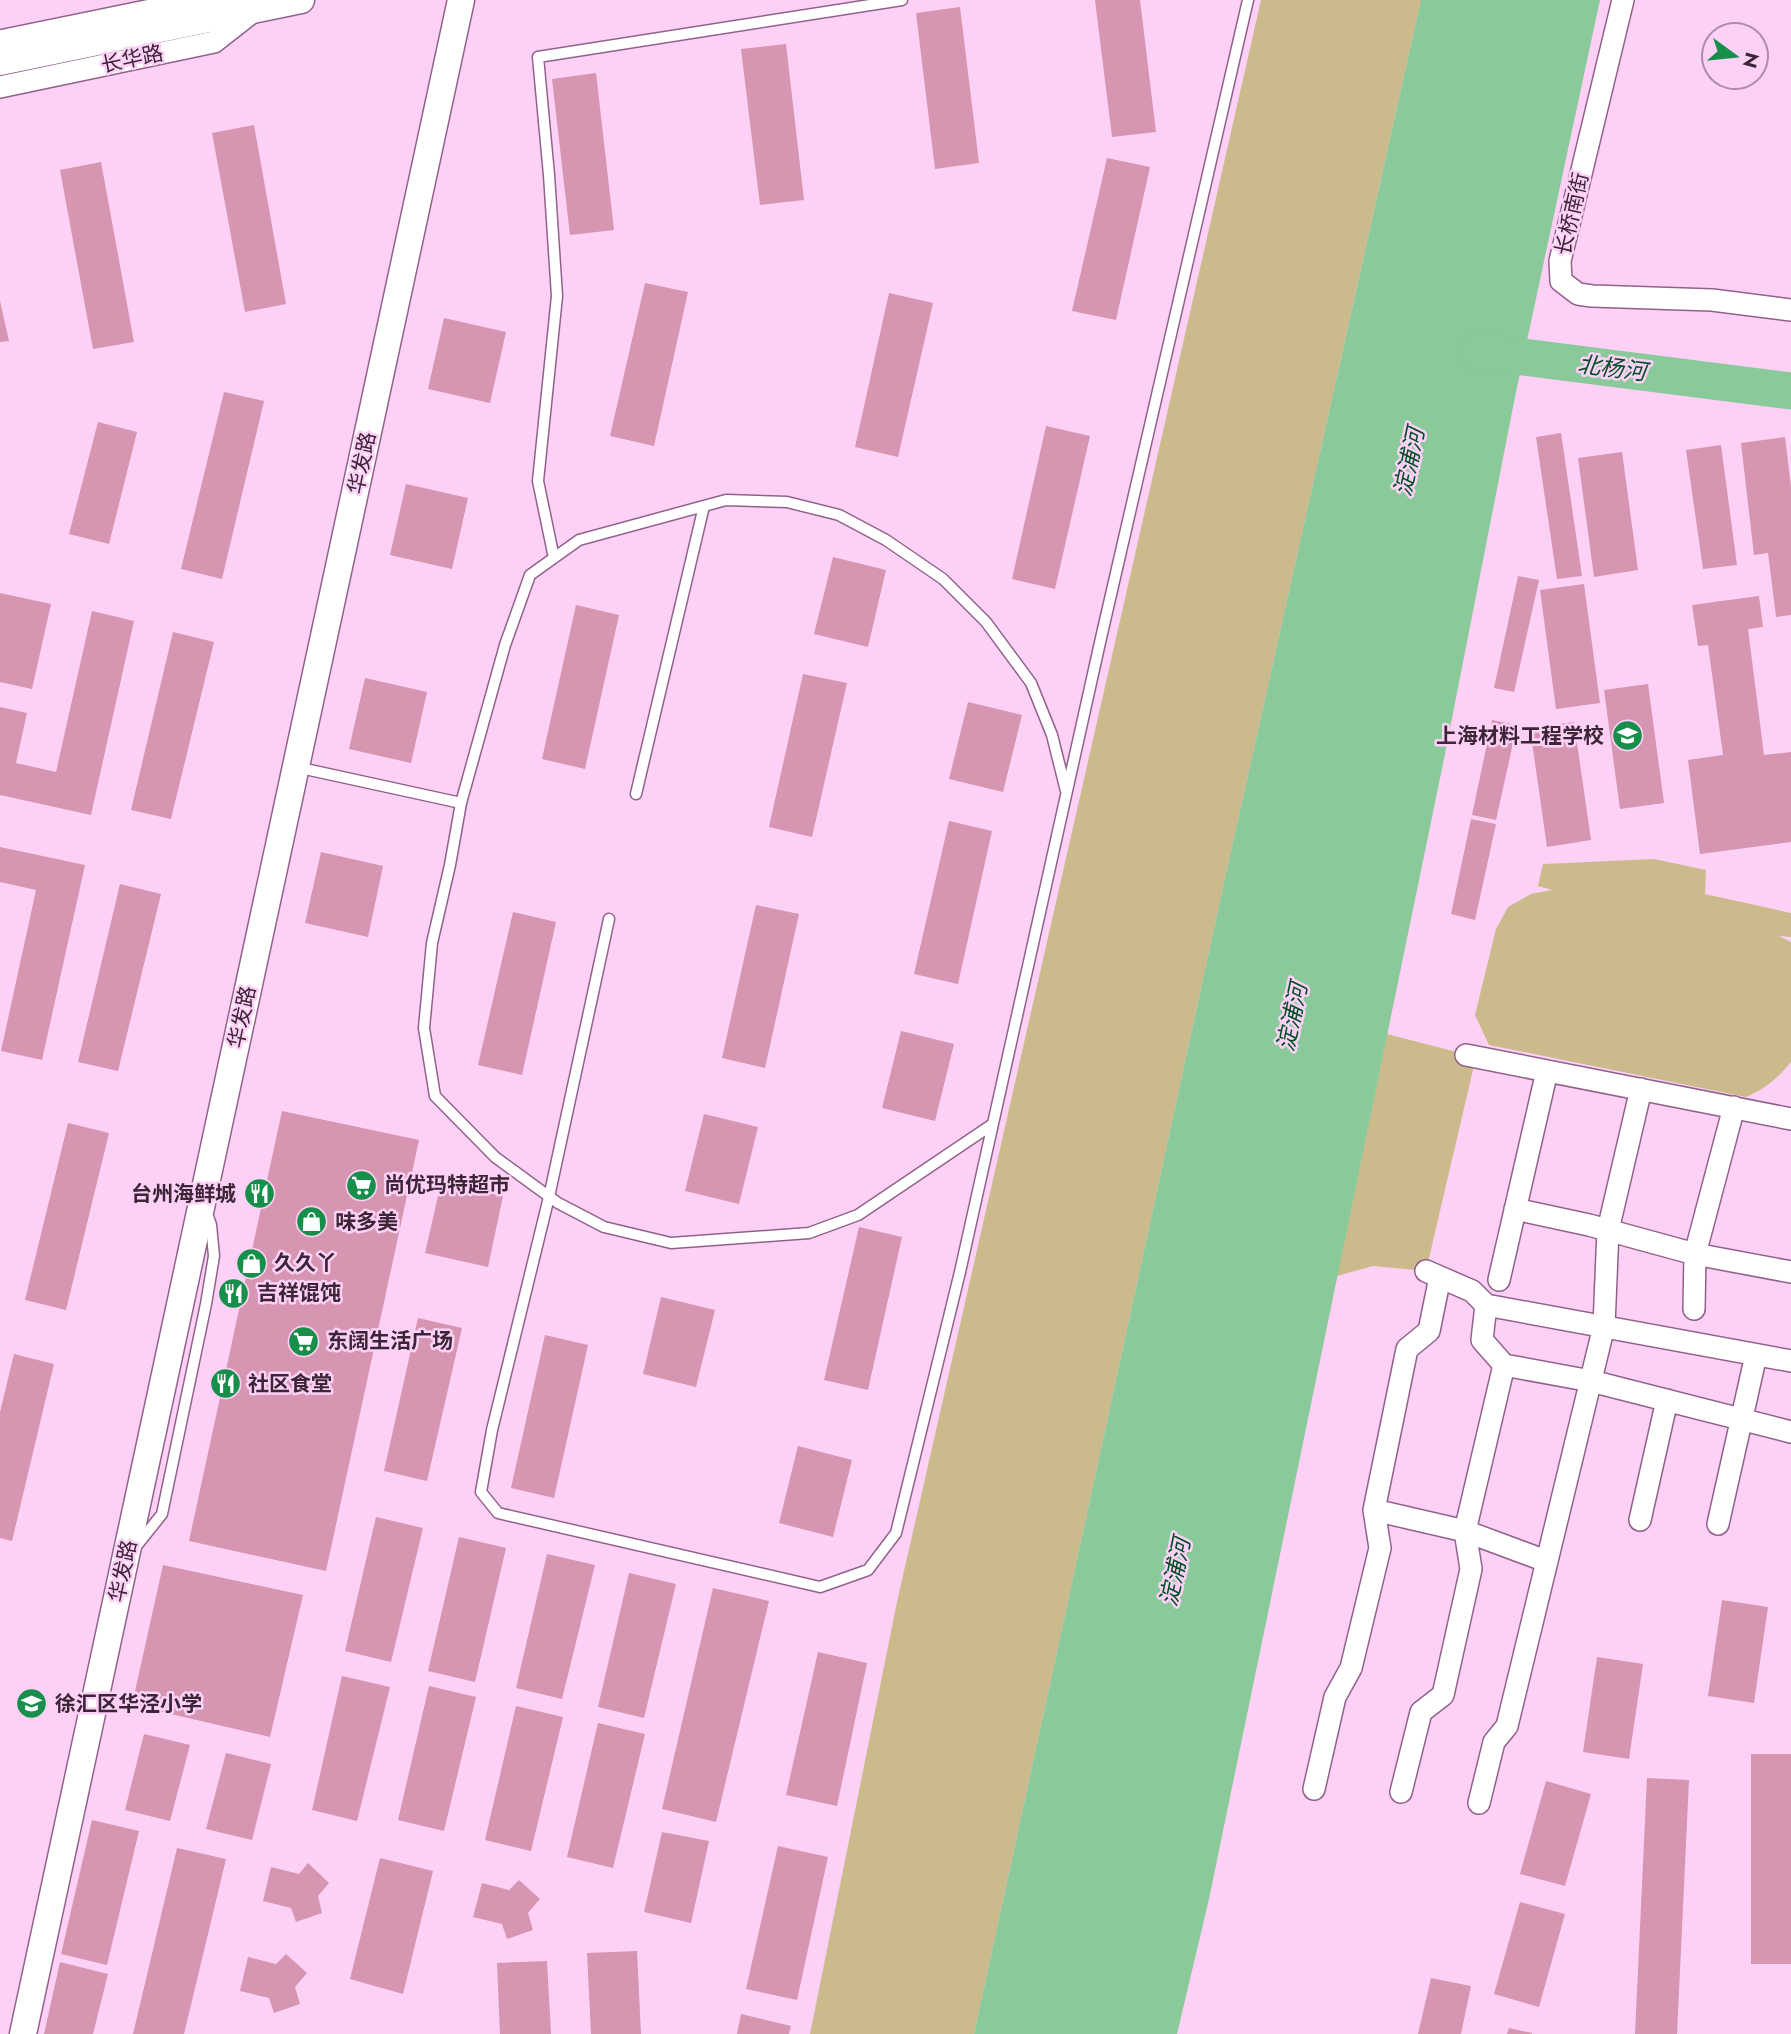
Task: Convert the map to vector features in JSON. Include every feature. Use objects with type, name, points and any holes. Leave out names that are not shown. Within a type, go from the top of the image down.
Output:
[{"type":"street","name":"长华路","points":[[0,41],[200,0]]},
{"type":"street","name":"长华路","points":[[213,0],[255,10]]},
{"type":"street","name":"长华路","points":[[0,62],[301,0]]},
{"type":"street","name":"华发路","points":[[23,2034],[461,0]]},
{"type":"street","name":"长桥南街","points":[[1623,0],[1560,261],[1560,281],[1578,294],[1592,296],[1713,300],[1791,310]]},
{"type":"street","name":"长华路","points":[[0,87],[214,42],[255,10]]},
{"type":"street","points":[[1466,1055],[1791,1119]]},
{"type":"street","points":[[1499,1280],[1547,1071]]},
{"type":"street","points":[[1479,1803],[1494,1742],[1507,1726],[1604,1326],[1608,1230],[1641,1089]]},
{"type":"street","points":[[1694,1309],[1695,1254],[1734,1107]]},
{"type":"street","points":[[1514,1209],[1608,1230],[1695,1254],[1791,1272]]},
{"type":"street","points":[[1314,1789],[1335,1697],[1351,1668],[1380,1548],[1374,1510],[1407,1349],[1429,1331],[1433,1274],[1472,1291],[1486,1306],[1791,1361]]},
{"type":"street","points":[[1486,1306],[1482,1340],[1504,1365],[1591,1381],[1791,1432]]},
{"type":"street","points":[[1718,1524],[1756,1354]]},
{"type":"street","points":[[1401,1793],[1421,1712],[1443,1695],[1471,1569],[1465,1531],[1504,1365]]},
{"type":"street","points":[[1640,1520],[1667,1400]]},
{"type":"street","points":[[1374,1510],[1465,1531],[1546,1561]]},
{"type":"lane","points":[[554,558],[538,481],[557,296],[538,57],[902,0]]},
{"type":"lane","points":[[609,919],[549,1197],[492,1430],[481,1492],[498,1513],[820,1587],[868,1570],[896,1533],[960,1272],[1248,0]]},
{"type":"lane","points":[[993,1124],[858,1214],[809,1233],[671,1243],[604,1227],[549,1197],[495,1157],[435,1096],[424,1028],[432,943],[461,803],[505,645],[530,575],[579,540],[726,500],[788,502],[839,515],[886,540],[943,579],[986,622],[1031,683],[1052,735],[1067,794]]},
{"type":"lane","points":[[636,794],[704,506]]},
{"type":"lane","points":[[296,767],[461,803]]},
{"type":"shaded area","points":[[1261,0],[1421,0],[1223,887],[974,2034],[810,2034],[897,1602]]},
{"type":"shaded area","points":[[1654,859],[1706,870],[1705,894],[1791,913],[1791,937],[1779,936],[1791,942],[1791,1062],[1771,1083],[1746,1097],[1489,1045],[1475,1015],[1496,929],[1508,907],[1531,894],[1552,890],[1538,886],[1543,864]]},
{"type":"shaded area","points":[[1387,1034],[1476,1057],[1426,1271],[1373,1266],[1337,1276]]},
{"type":"water","name":"淀浦河","points":[[1421,0],[1600,0],[1516,392],[1444,759],[1209,1899],[1177,2034],[974,2034],[1223,887]]},
{"type":"building","points":[[1095,0],[1140,0],[1156,132],[1112,137]]},
{"type":"building","points":[[960,7],[979,163],[935,169],[916,13]]},
{"type":"building","points":[[786,44],[804,200],[760,205],[741,49]]},
{"type":"building","points":[[596,73],[614,230],[570,235],[552,79]]},
{"type":"building","points":[[254,125],[286,304],[245,312],[212,133]]},
{"type":"building","points":[[1107,158],[1150,167],[1116,320],[1072,311]]},
{"type":"building","points":[[101,162],[134,342],[93,349],[60,170]]},
{"type":"building","points":[[645,283],[688,292],[654,446],[610,436]]},
{"type":"building","points":[[889,293],[933,303],[898,457],[855,447]]},
{"type":"building","points":[[0,301],[9,341],[0,342]]},
{"type":"building","points":[[444,318],[506,332],[490,403],[428,389]]},
{"type":"building","points":[[224,392],[264,401],[222,579],[181,569]]},
{"type":"building","points":[[98,422],[137,432],[109,544],[69,534]]},
{"type":"building","points":[[1046,426],[1090,436],[1055,589],[1012,579]]},
{"type":"building","points":[[1561,433],[1582,576],[1557,579],[1536,437]]},
{"type":"building","points":[[1785,437],[1791,487],[1791,615],[1776,617],[1768,553],[1754,555],[1741,443]]},
{"type":"building","points":[[1721,445],[1737,565],[1703,569],[1686,450]]},
{"type":"building","points":[[1622,452],[1638,570],[1594,577],[1578,458]]},
{"type":"building","points":[[406,484],[468,498],[452,569],[390,555]]},
{"type":"building","points":[[833,557],[886,570],[868,647],[814,634]]},
{"type":"building","points":[[1518,576],[1539,580],[1514,692],[1494,688]]},
{"type":"building","points":[[1584,584],[1600,703],[1556,709],[1540,590]]},
{"type":"building","points":[[0,593],[51,604],[32,689],[0,682]]},
{"type":"building","points":[[1759,596],[1763,627],[1748,629],[1764,755],[1791,752],[1791,842],[1700,854],[1688,760],[1723,755],[1708,645],[1698,646],[1692,605]]},
{"type":"building","points":[[576,605],[619,615],[585,769],[542,759]]},
{"type":"building","points":[[92,611],[134,621],[91,815],[0,795],[0,707],[27,713],[16,763],[56,772]]},
{"type":"building","points":[[173,632],[214,642],[171,819],[131,810]]},
{"type":"building","points":[[803,674],[847,683],[812,837],[769,827]]},
{"type":"building","points":[[365,678],[427,692],[411,763],[349,749]]},
{"type":"building","points":[[1648,684],[1664,803],[1620,809],[1604,690]]},
{"type":"building","points":[[968,702],[1022,715],[1003,792],[949,779]]},
{"type":"building","points":[[1492,720],[1517,725],[1496,820],[1472,815]]},
{"type":"building","points":[[1574,722],[1591,840],[1547,847],[1530,728]]},
{"type":"building","points":[[1471,819],[1496,824],[1475,920],[1451,914]]},
{"type":"building","points":[[949,821],[992,831],[958,984],[914,974]]},
{"type":"building","points":[[0,847],[85,865],[42,1060],[1,1051],[36,890],[0,882]]},
{"type":"building","points":[[321,852],[383,866],[368,937],[305,923]]},
{"type":"building","points":[[120,884],[161,894],[118,1071],[78,1062]]},
{"type":"building","points":[[756,905],[799,914],[765,1068],[722,1058]]},
{"type":"building","points":[[513,912],[556,922],[522,1075],[478,1065]]},
{"type":"building","points":[[901,1031],[954,1044],[935,1121],[882,1108]]},
{"type":"building","name":"东阔生活广场","points":[[282,1111],[419,1140],[326,1571],[189,1541]]},
{"type":"building","points":[[704,1114],[758,1127],[739,1204],[685,1191]]},
{"type":"building","points":[[68,1123],[109,1133],[66,1310],[25,1300]]},
{"type":"building","points":[[441,1183],[503,1196],[488,1267],[425,1253]]},
{"type":"building","points":[[859,1227],[902,1237],[868,1390],[824,1380]]},
{"type":"building","points":[[661,1297],[715,1310],[696,1387],[643,1374]]},
{"type":"building","points":[[418,1318],[462,1328],[427,1481],[384,1471]]},
{"type":"building","points":[[545,1335],[588,1345],[554,1498],[511,1488]]},
{"type":"building","points":[[14,1354],[54,1364],[12,1541],[0,1538],[0,1412]]},
{"type":"building","points":[[798,1446],[852,1460],[833,1537],[779,1523]]},
{"type":"building","points":[[376,1517],[423,1528],[391,1662],[345,1651]]},
{"type":"building","points":[[459,1537],[506,1548],[475,1682],[428,1671]]},
{"type":"building","points":[[547,1554],[595,1565],[562,1699],[516,1688]]},
{"type":"building","points":[[163,1565],[303,1595],[270,1737],[132,1705]]},
{"type":"building","points":[[629,1573],[676,1584],[644,1718],[598,1707]]},
{"type":"building","points":[[713,1588],[769,1601],[716,1822],[662,1809]]},
{"type":"building","points":[[1722,1600],[1768,1607],[1754,1703],[1708,1696]]},
{"type":"building","points":[[818,1652],[867,1663],[837,1806],[786,1795]]},
{"type":"building","points":[[1597,1657],[1643,1664],[1629,1759],[1583,1752]]},
{"type":"building","points":[[342,1676],[390,1687],[357,1821],[312,1810]]},
{"type":"building","points":[[429,1686],[476,1697],[444,1831],[398,1820]]},
{"type":"building","points":[[516,1706],[563,1717],[531,1851],[485,1840]]},
{"type":"building","points":[[598,1723],[645,1734],[613,1868],[567,1857]]},
{"type":"building","points":[[144,1734],[190,1745],[170,1821],[125,1810]]},
{"type":"building","points":[[226,1753],[271,1764],[252,1840],[206,1829]]},
{"type":"building","points":[[1751,1754],[1791,1754],[1791,1964],[1751,1964]]},
{"type":"building","points":[[1647,1778],[1689,1780],[1677,2034],[1635,2034]]},
{"type":"building","points":[[1546,1781],[1591,1794],[1565,1886],[1520,1874]]},
{"type":"building","points":[[92,1820],[139,1831],[107,1965],[61,1954]]},
{"type":"building","points":[[662,1832],[709,1841],[691,1923],[644,1912]]},
{"type":"building","points":[[778,1846],[828,1857],[797,2000],[746,1989]]},
{"type":"building","points":[[177,1848],[226,1859],[184,2034],[133,2034]]},
{"type":"building","points":[[380,1858],[433,1871],[403,1994],[350,1979]]},
{"type":"building","points":[[308,1863],[329,1883],[318,1896],[322,1913],[296,1922],[291,1908],[263,1901],[271,1867],[299,1874]]},
{"type":"building","points":[[519,1880],[540,1899],[528,1913],[533,1930],[507,1939],[502,1924],[473,1917],[482,1883],[509,1890]]},
{"type":"building","points":[[1520,1902],[1565,1914],[1539,2007],[1494,1994]]},
{"type":"building","points":[[637,1951],[641,2034],[591,2034],[587,1953]]},
{"type":"building","points":[[286,1954],[307,1973],[295,1987],[300,2004],[274,2013],[269,1998],[240,1991],[248,1957],[276,1964]]},
{"type":"building","points":[[547,1961],[551,2034],[500,2034],[497,1963]]},
{"type":"building","points":[[60,1962],[108,1974],[93,2034],[44,2034]]},
{"type":"building","points":[[1431,1978],[1471,1986],[1461,2034],[1418,2034]]},
{"type":"building","points":[[741,2014],[791,2026],[789,2034],[737,2034]]},
{"type":"building","points":[[1509,2028],[1532,2033],[1532,2034],[1507,2034]]},
{"type":"waterway","name":"北杨河","points":[[1476,351],[1791,391]]},
{"type":"place","name":"上海材料工程学校","points":[[1627,736]]},
{"type":"place","name":"尚优玛特超市","points":[[361,1185]]},
{"type":"place","name":"台州海鲜城","points":[[259,1194]]},
{"type":"place","name":"味多美","points":[[312,1222]]},
{"type":"place","name":"久久丫","points":[[251,1263]]},
{"type":"place","name":"吉祥馄饨","points":[[234,1293]]},
{"type":"place","name":"东阔生活广场","points":[[304,1341]]},
{"type":"place","name":"社区食堂","points":[[225,1384]]},
{"type":"place","name":"徐汇区华泾小学","points":[[32,1704]]}]
